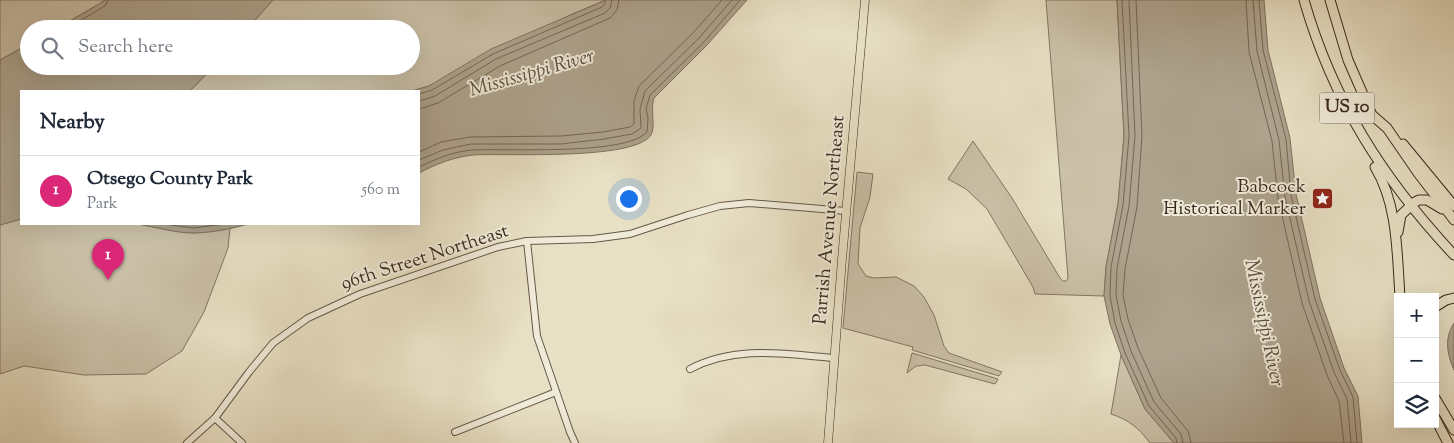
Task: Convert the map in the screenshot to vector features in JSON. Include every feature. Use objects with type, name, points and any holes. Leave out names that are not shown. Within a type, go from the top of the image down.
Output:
[{"type":"highway","name":"US 10","points":[[1304,0],[1322,54],[1356,126],[1382,167],[1410,205],[1454,255]]},
{"type":"highway","name":"US 10","points":[[1330,0],[1342,44],[1372,115],[1387,128],[1418,173],[1454,219]]},
{"type":"highway","points":[[1356,126],[1364,149],[1380,176],[1388,196],[1397,252],[1400,293]]},
{"type":"highway","points":[[1387,128],[1412,153],[1454,206]]},
{"type":"highway","points":[[1397,252],[1399,218],[1410,205],[1419,200],[1430,201],[1454,219]]},
{"type":"highway","points":[[1439,304],[1454,298]]},
{"type":"highway","points":[[1439,405],[1454,430]]},
{"type":"highway","points":[[1439,426],[1448,443]]},
{"type":"main road","name":"Parrish Avenue Northeast","points":[[828,443],[865,0]]},
{"type":"street","name":"96th Street Northeast","points":[[187,443],[216,418],[249,372],[273,344],[298,324],[360,294],[484,250],[527,241],[593,239],[630,234],[703,210],[735,204],[776,205],[846,211]]},
{"type":"street","points":[[527,241],[537,336],[575,443]]},
{"type":"street","points":[[690,369],[706,361],[740,354],[771,353],[834,358]]},
{"type":"street","points":[[456,432],[556,392]]},
{"type":"street","points":[[216,418],[242,443]]},
{"type":"shaded area","points":[[0,0],[106,0],[72,20],[20,20],[20,49],[0,60]]},
{"type":"shaded area","points":[[273,0],[606,0],[572,14],[429,86],[415,90],[191,90],[205,75],[420,75],[420,20],[255,20]]},
{"type":"shaded area","points":[[1046,0],[1117,0],[1124,136],[1118,204],[1106,267],[1104,296],[1035,294],[1033,287],[987,209],[966,189],[948,179],[973,141],[1012,198],[1060,278],[1066,281],[1068,278]]},
{"type":"shaded area","points":[[857,172],[873,174],[870,197],[860,228],[858,264],[866,276],[874,278],[896,277],[914,286],[924,297],[934,315],[944,346],[949,353],[1002,372],[999,376],[912,350],[913,347],[843,328]]},
{"type":"shaded area","points":[[20,219],[20,225],[143,225],[194,233],[230,228],[228,248],[204,312],[182,351],[146,374],[84,375],[24,366],[0,374],[0,225]]},
{"type":"shaded area","points":[[912,353],[998,379],[995,384],[925,365],[916,366],[907,373]]},
{"type":"shaded area","points":[[1121,355],[1145,409],[1174,443],[1150,443],[1133,425],[1111,414]]},
{"type":"water","points":[[106,0],[273,0],[255,20],[72,20]]},
{"type":"water","name":"Mississippi River","points":[[606,0],[747,0],[707,45],[654,98],[651,135],[640,143],[621,149],[596,152],[473,155],[445,161],[420,173],[420,90],[415,90],[429,86],[491,49]]},
{"type":"water","name":"Mississippi River","points":[[1117,0],[1264,0],[1268,50],[1290,138],[1296,194],[1320,298],[1344,368],[1358,396],[1362,443],[1174,443],[1145,409],[1121,355],[1110,324],[1104,296],[1106,267],[1118,204],[1124,136]]},
{"type":"water","points":[[20,49],[20,75],[205,75],[191,90],[20,90],[20,219],[0,225],[0,60]]},
{"type":"water","points":[[143,225],[245,225],[206,232],[186,233]]},
{"type":"water","points":[[1454,323],[1454,370],[1450,358],[1448,340]]},
{"type":"place","name":"Babcock Historical Marker","points":[[1322,198]]},
{"type":"place","name":"Otsego County Park","points":[[108,280]]}]
